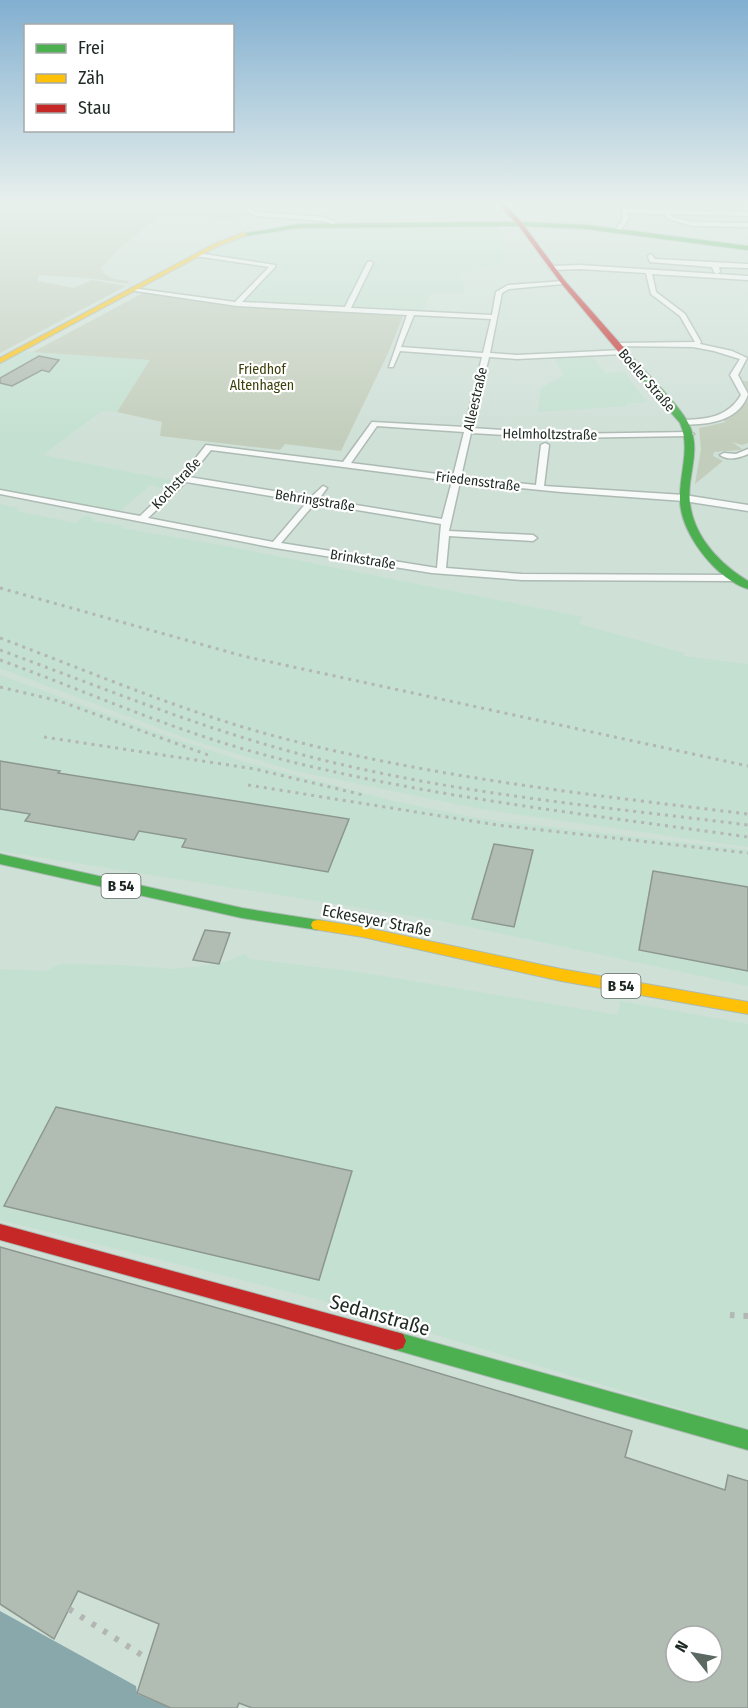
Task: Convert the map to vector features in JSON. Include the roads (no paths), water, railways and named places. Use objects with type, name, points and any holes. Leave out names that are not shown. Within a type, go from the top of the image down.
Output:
[{"type":"main road","points":[[0,362],[146,283]]},
{"type":"main road","name":"Boeler Straße","points":[[564,283],[687,428]]},
{"type":"main road","points":[[687,428],[690,460],[684,498],[687,514],[701,543],[732,578],[748,586]]},
{"type":"main road","name":"Eckeseyer Straße","points":[[0,859],[242,913],[386,937],[528,969],[748,1008]]},
{"type":"main road","name":"Sedanstraße","points":[[0,1232],[256,1301],[748,1440]]},
{"type":"street","points":[[237,304],[257,283]]},
{"type":"street","points":[[347,309],[360,283]]},
{"type":"street","name":"Alleestraße","points":[[441,571],[446,522],[458,479],[499,292],[502,288],[556,283]]},
{"type":"street","points":[[397,349],[550,357],[655,343],[696,347],[698,342],[683,315],[652,293],[651,283]]},
{"type":"street","points":[[132,290],[237,304],[495,317]]},
{"type":"street","points":[[391,366],[411,313]]},
{"type":"street","name":"Helmholtzstraße","points":[[346,464],[375,424],[468,432],[558,436],[687,428],[722,418],[740,405],[745,395],[734,375],[743,358],[696,347]]},
{"type":"street","points":[[540,488],[545,445]]},
{"type":"street","name":"Friedensstraße","points":[[209,447],[458,479],[540,488],[684,498],[748,508]]},
{"type":"street","name":"Kochstraße","points":[[142,519],[184,479],[209,447]]},
{"type":"street","points":[[724,455],[737,456],[748,451]]},
{"type":"street","name":"Behringstraße","points":[[184,479],[446,522]]},
{"type":"street","points":[[275,545],[323,488]]},
{"type":"street","name":"Brinkstraße","points":[[0,492],[275,545],[441,571],[522,577],[732,578]]},
{"type":"street","points":[[445,533],[533,538]]},
{"type":"water","points":[[0,1611],[136,1686],[137,1694],[171,1708],[0,1708]]},
{"type":"railway","points":[[0,588],[243,656],[748,766]]},
{"type":"railway","points":[[0,638],[211,717],[340,752],[514,784],[748,814]]},
{"type":"railway","points":[[0,650],[221,731],[351,767],[520,797],[748,825]]},
{"type":"railway","points":[[0,660],[198,735],[325,770],[505,803],[748,837]]},
{"type":"railway","points":[[0,687],[59,701],[211,756]]},
{"type":"railway","points":[[44,737],[255,769],[363,795]]},
{"type":"railway","points":[[248,785],[497,825],[748,853]]},
{"type":"railway","points":[[730,1315],[748,1316]]},
{"type":"railway","points":[[69,1609],[148,1659]]},
{"type":"park label","name":"Friedhof Altenhagen","points":[[262,378]]}]
